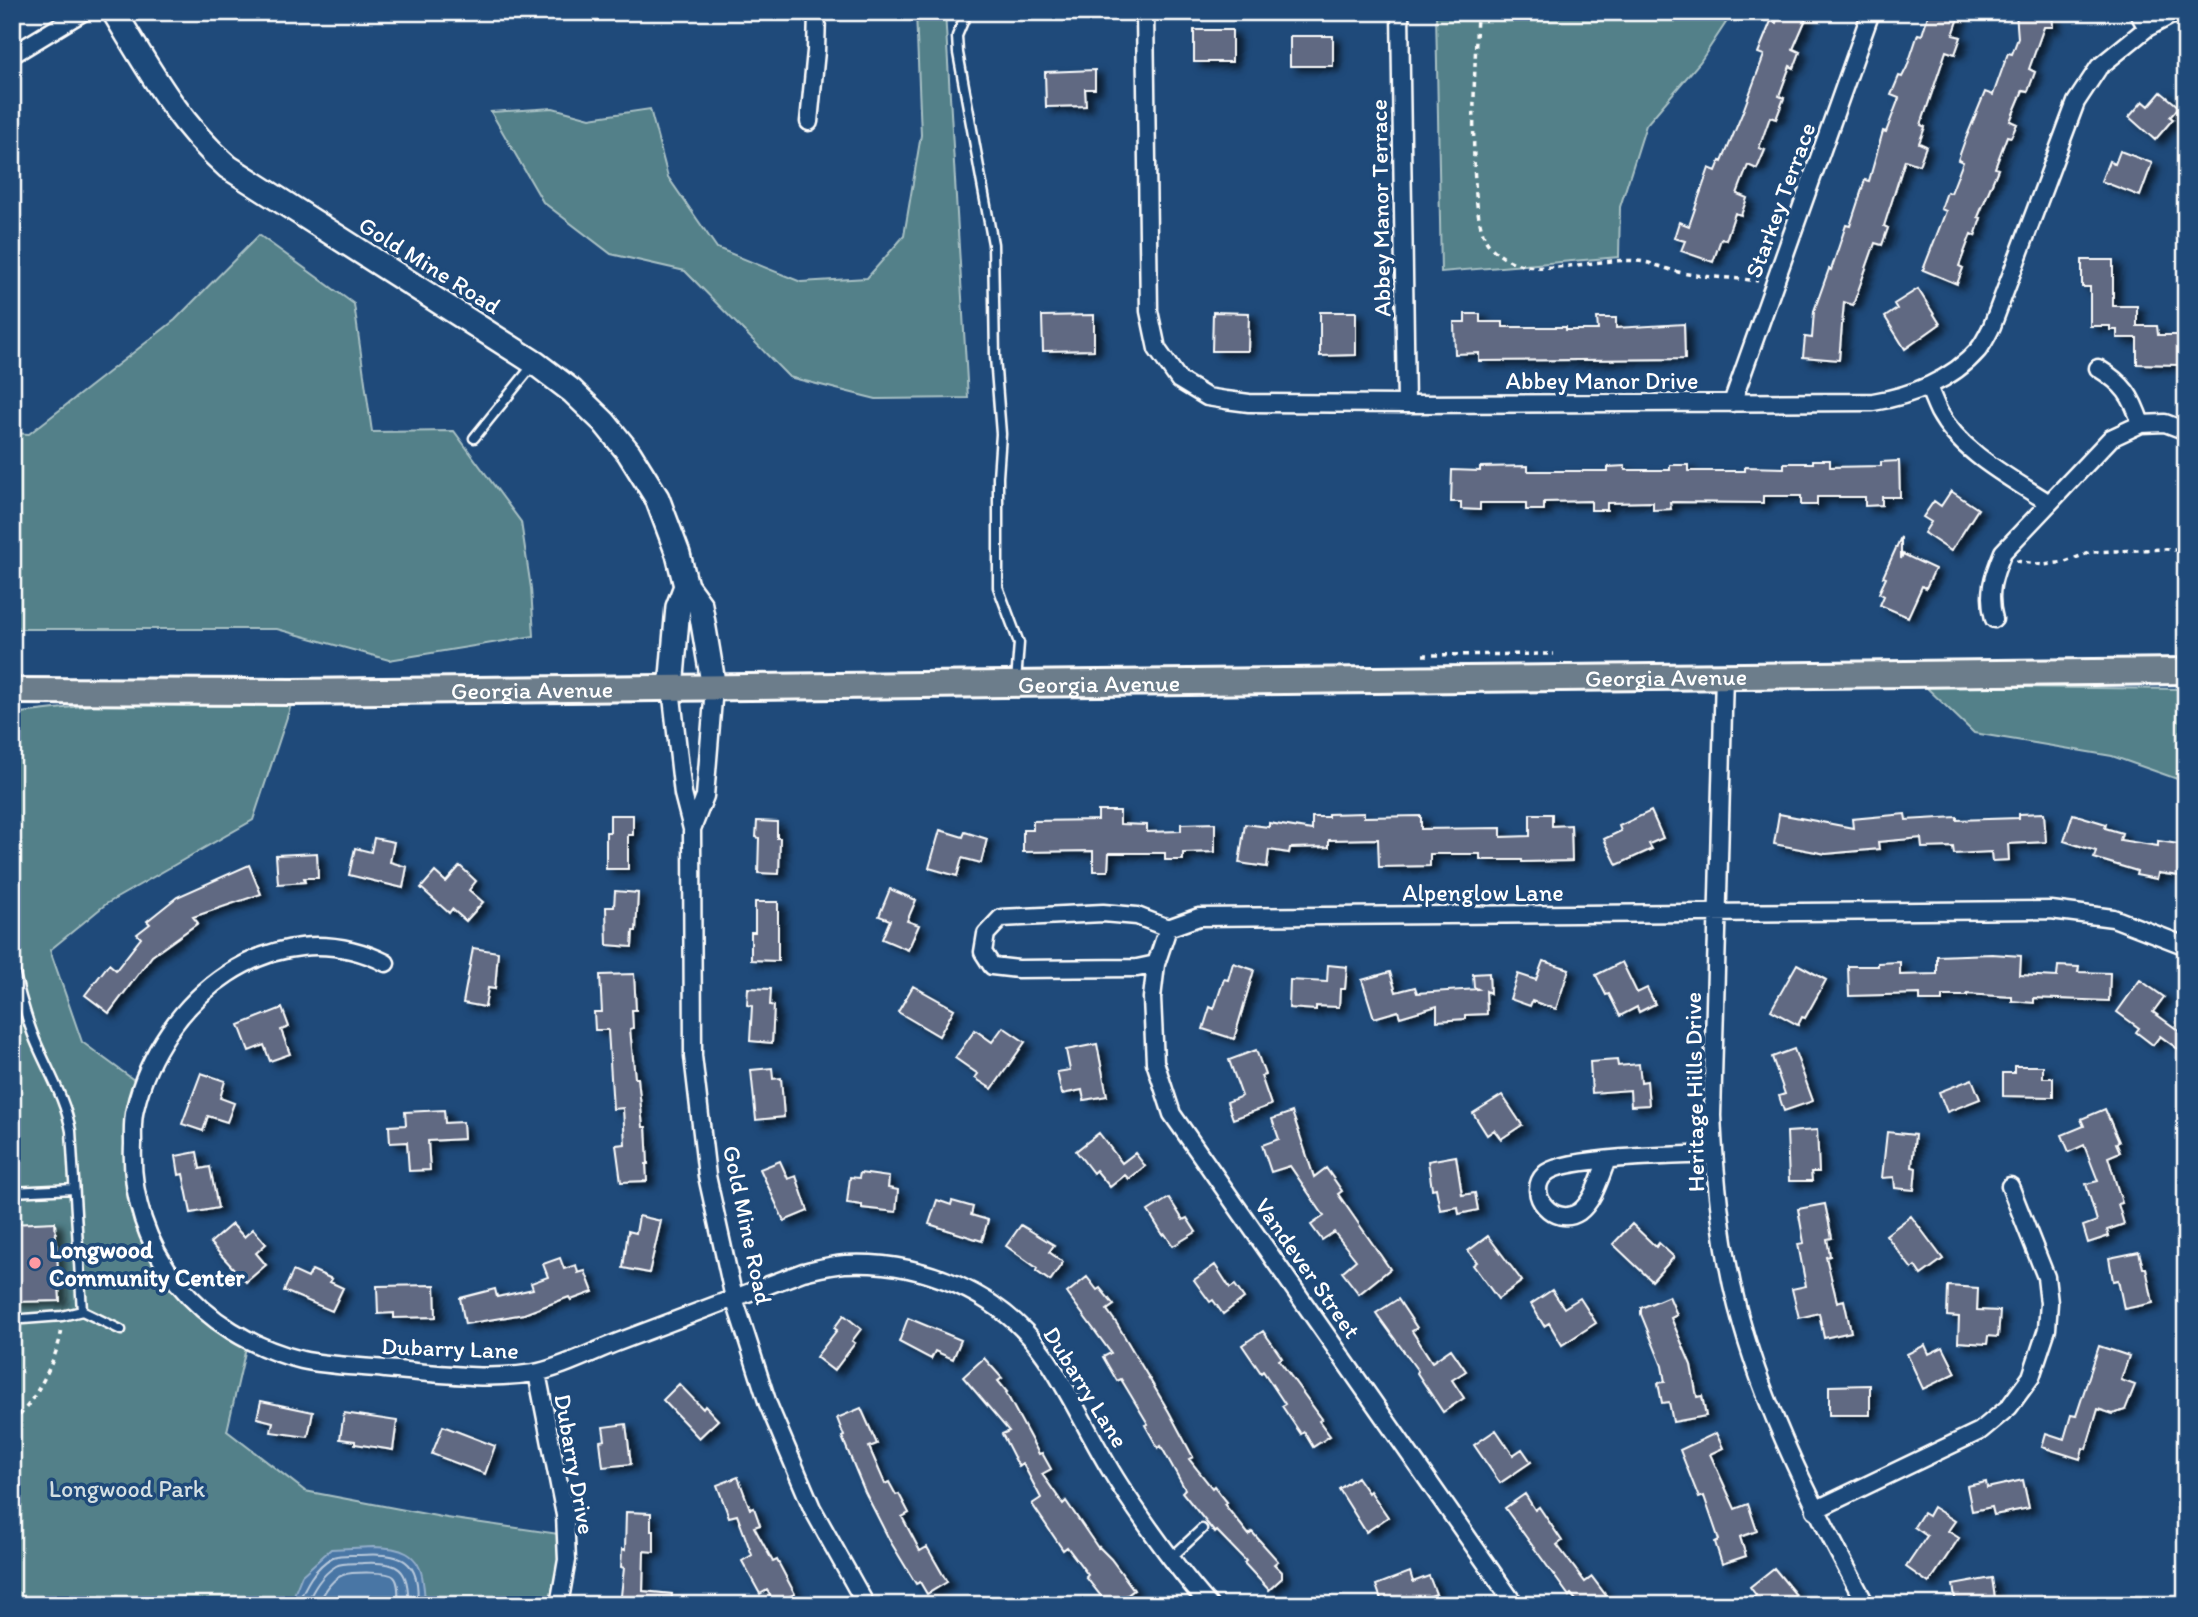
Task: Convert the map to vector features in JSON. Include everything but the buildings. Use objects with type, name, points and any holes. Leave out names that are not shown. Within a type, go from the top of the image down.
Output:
[{"type":"main road","name":"Georgia Avenue","points":[[12,691],[292,692],[2186,671]]},
{"type":"street","points":[[12,55],[83,12]]},
{"type":"street","name":"Gold Mine Road","points":[[114,12],[177,113],[207,149],[228,167],[535,363],[587,404],[629,453],[663,512],[686,586],[701,605],[715,688],[705,796],[692,829]]},
{"type":"street","points":[[809,122],[817,12]]},
{"type":"street","name":"Abbey Manor Drive","points":[[1145,12],[1149,311],[1157,349],[1179,380],[1207,397],[1249,403],[1406,404],[1872,402],[1901,397],[1928,387],[1979,350],[1993,326],[2076,102],[2099,67],[2147,28],[2170,16],[2186,13]]},
{"type":"street","name":"Abbey Manor Terrace","points":[[1400,12],[1406,404]]},
{"type":"street","name":"Starkey Terrace","points":[[1732,403],[1871,12]]},
{"type":"street","points":[[2138,12],[2147,28]]},
{"type":"street","points":[[2098,368],[2125,388],[2135,404],[2141,424]]},
{"type":"street","points":[[1928,387],[1940,414],[1961,439],[1987,462],[2049,503]]},
{"type":"street","points":[[1994,619],[1989,601],[2001,555],[2111,438],[2141,424],[2165,423],[2186,431]]},
{"type":"street","name":"Gold Mine Road","points":[[686,586],[678,607],[671,688],[683,794],[692,829],[693,1056],[708,1176],[734,1298],[768,1404],[812,1508],[866,1605]]},
{"type":"street","name":"Heritage Hills Drive","points":[[1724,675],[1713,1087],[1714,1154],[1725,1248],[1736,1305],[1769,1402],[1815,1510],[1866,1605]]},
{"type":"street","name":"Alpenglow Lane","points":[[1168,928],[1199,916],[2051,910],[2113,918],[2186,946]]},
{"type":"street","points":[[1156,964],[1137,968],[1018,970],[992,966],[983,952],[986,934],[1001,918],[1103,913],[1137,916],[1168,928]]},
{"type":"street","name":"Vandever Street","points":[[1168,928],[1156,964],[1153,998],[1155,1062],[1172,1114],[1515,1605]]},
{"type":"street","name":"Dubarry Lane","points":[[386,963],[366,954],[342,949],[301,947],[263,955],[237,966],[210,986],[171,1028],[149,1065],[134,1111],[132,1169],[143,1224],[166,1270],[208,1315],[248,1339],[301,1359],[487,1377],[537,1373],[803,1272],[841,1264],[869,1264],[920,1271],[962,1286],[1019,1326],[1044,1355],[1122,1489],[1209,1605]]},
{"type":"street","points":[[1606,1160],[1589,1200],[1580,1211],[1561,1216],[1552,1214],[1545,1208],[1539,1198],[1538,1186],[1544,1174],[1556,1167],[1576,1162],[1606,1160],[1714,1154]]},
{"type":"street","points":[[1815,1510],[1980,1431],[2008,1407],[2031,1377],[2047,1329],[2049,1303],[2046,1277],[2010,1186]]},
{"type":"street","name":"Dubarry Drive","points":[[537,1373],[565,1515],[568,1560],[559,1605]]},
{"type":"lane","points":[[967,12],[957,36],[958,53],[993,244],[995,357],[1001,434],[998,477],[998,587],[1019,643],[1016,683]]},
{"type":"lane","points":[[474,438],[535,363]]},
{"type":"lane","points":[[12,962],[35,1040],[67,1108],[71,1131],[82,1311]]},
{"type":"lane","points":[[12,1192],[74,1189]]},
{"type":"lane","points":[[23,1319],[62,1316],[82,1311],[121,1330]]},
{"type":"lane","points":[[1172,1557],[1202,1529]]},
{"type":"path","points":[[1477,12],[1473,84],[1476,192],[1478,223],[1487,244],[1505,260],[1538,267],[1642,261],[1680,273],[1774,284]]},
{"type":"path","points":[[2001,555],[2028,564],[2044,565],[2065,562],[2091,552],[2165,548],[2186,551]]},
{"type":"path","points":[[12,1422],[27,1408],[46,1372],[60,1341],[62,1316]]},
{"type":"path","points":[[12,1468],[18,1488]]},
{"type":"green space","points":[[916,12],[945,12],[968,398],[876,399],[789,377],[685,271],[611,254],[543,202],[491,112],[553,108],[590,118],[650,109],[668,177],[717,248],[801,282],[867,278],[904,236],[921,135]]},
{"type":"green space","points":[[1436,12],[1733,12],[1700,62],[1646,125],[1620,207],[1619,257],[1441,272]]},
{"type":"green space","points":[[259,235],[354,304],[372,432],[454,431],[521,522],[531,588],[534,636],[389,660],[277,629],[12,629],[12,433],[29,434],[175,320]]},
{"type":"green space","points":[[1925,686],[2186,689],[2186,782],[2112,756],[1974,733]]},
{"type":"green space","name":"Longwood Park","points":[[99,704],[291,705],[253,820],[106,904],[50,950],[82,1042],[142,1086],[132,1169],[165,1270],[248,1339],[227,1431],[305,1491],[447,1518],[566,1535],[559,1605],[12,1605],[12,714]]},
{"type":"water","points":[[373,1547],[399,1550],[413,1558],[421,1572],[424,1594],[422,1605],[290,1605],[302,1575],[331,1549]]},
{"type":"place","name":"Longwood Community Center","points":[[35,1263]]}]
